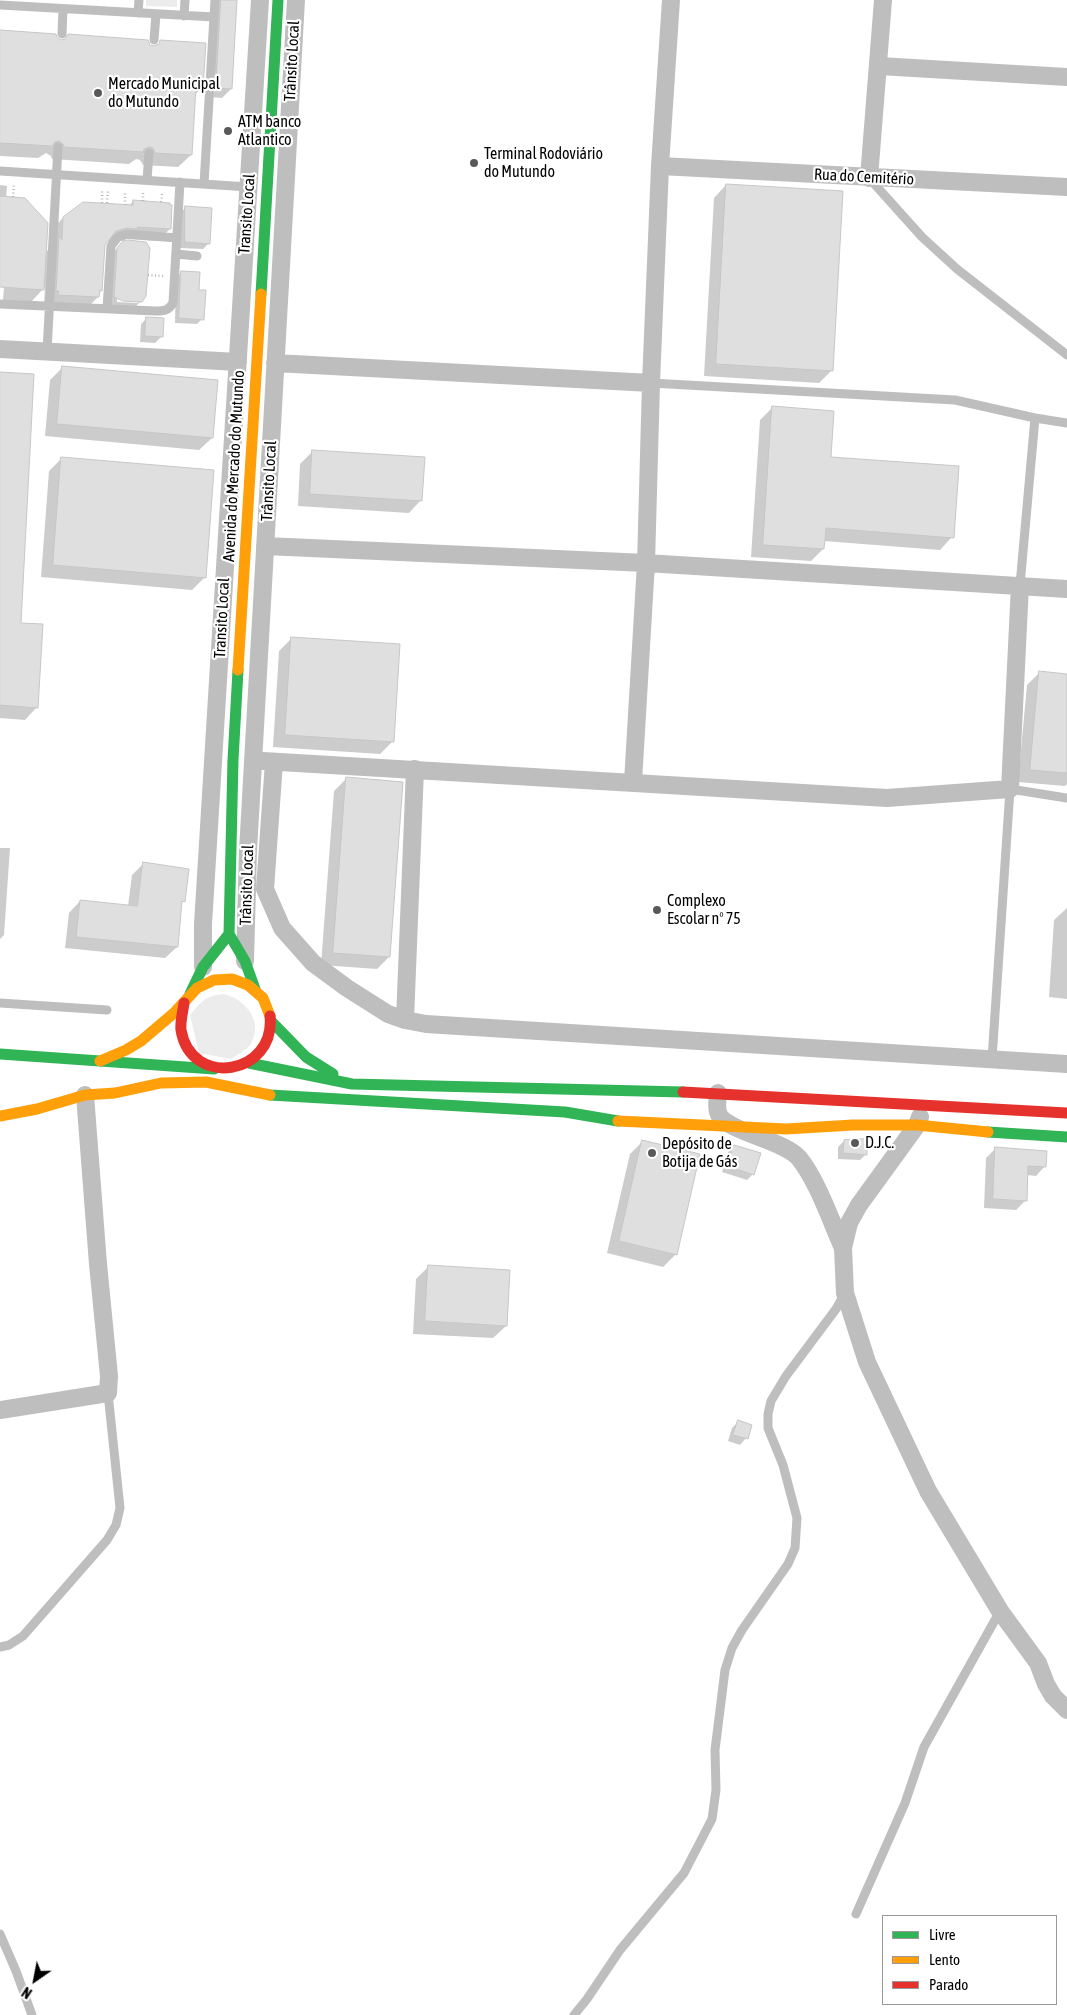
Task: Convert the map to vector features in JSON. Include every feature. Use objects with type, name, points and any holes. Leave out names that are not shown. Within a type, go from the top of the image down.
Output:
[{"type":"main road","name":"Avenida do Mercado do Mutundo","points":[[255,989],[244,962],[229,934],[233,760],[278,0]]},
{"type":"main road","points":[[218,1069],[204,1064],[192,1056],[184,1044],[180,1031],[180,1017],[187,998],[203,967],[229,934]]},
{"type":"main road","points":[[0,1054],[100,1061],[218,1069],[234,1069],[249,1063],[262,1052],[269,1037],[271,1021],[268,1007],[255,989],[239,980],[222,978],[204,983],[139,1042],[100,1061]]},
{"type":"main road","points":[[271,1021],[306,1058],[352,1084]]},
{"type":"main road","points":[[249,1063],[352,1084],[718,1093],[1067,1113]]},
{"type":"main road","points":[[0,1116],[37,1109],[85,1095],[115,1093],[162,1082],[206,1082],[263,1095],[565,1112],[626,1122],[731,1125],[786,1129],[853,1125],[917,1125],[1020,1136],[1067,1137]]},
{"type":"street","name":"Transito Local","points":[[203,967],[203,924],[260,0]]},
{"type":"street","name":"Trânsito Local","points":[[244,962],[253,760],[296,0]]},
{"type":"street","points":[[633,782],[646,563],[660,166],[671,0]]},
{"type":"street","points":[[869,178],[883,0]]},
{"type":"street","points":[[879,66],[1067,77]]},
{"type":"street","name":"Rua do Cemitério","points":[[660,166],[1067,187]]},
{"type":"street","points":[[0,349],[238,362]]},
{"type":"street","points":[[275,363],[651,383]]},
{"type":"street","points":[[265,546],[646,563],[1067,589]]},
{"type":"street","points":[[253,760],[887,798],[1010,789],[1020,585]]},
{"type":"street","points":[[274,762],[265,889],[282,928],[313,963],[347,988],[388,1014],[426,1024],[1067,1064]]},
{"type":"street","points":[[405,1020],[415,769]]},
{"type":"street","points":[[718,1093],[717,1111],[724,1122],[786,1148],[799,1158],[814,1183],[843,1248]]},
{"type":"street","points":[[0,1410],[108,1393],[109,1376],[85,1095]]},
{"type":"street","points":[[925,1105],[917,1125],[859,1205],[849,1223],[843,1248],[845,1293],[867,1362],[928,1490],[1000,1611],[1038,1663],[1053,1696],[1067,1710]]},
{"type":"lane","points":[[92,0],[92,10]]},
{"type":"lane","points":[[138,13],[139,0]]},
{"type":"lane","points":[[184,16],[185,0]]},
{"type":"lane","points":[[204,184],[215,0]]},
{"type":"lane","points":[[0,5],[38,4],[64,9],[214,17]]},
{"type":"lane","points":[[62,34],[64,9]]},
{"type":"lane","points":[[154,40],[156,14]]},
{"type":"lane","points":[[47,351],[58,147]]},
{"type":"lane","points":[[147,180],[148,153]]},
{"type":"lane","points":[[0,171],[248,187]]},
{"type":"lane","points":[[869,178],[922,237],[957,269],[1067,355]]},
{"type":"lane","points":[[0,304],[159,311],[170,308],[173,303],[180,182]]},
{"type":"lane","points":[[107,309],[112,246],[118,237],[127,234],[177,238]]},
{"type":"lane","points":[[176,254],[197,256]]},
{"type":"lane","points":[[651,383],[955,400],[1035,418],[1067,422]]},
{"type":"lane","points":[[1020,585],[1035,418]]},
{"type":"lane","points":[[992,1059],[1010,789],[1067,798]]},
{"type":"lane","points":[[0,1003],[108,1010]]},
{"type":"lane","points":[[574,2015],[620,1950],[684,1873],[712,1819],[716,1790],[716,1741],[725,1670],[732,1648],[742,1630],[788,1564],[795,1548],[797,1518],[782,1465],[768,1428],[768,1414],[771,1401],[786,1376],[836,1309],[845,1293]]},
{"type":"lane","points":[[0,1647],[9,1646],[23,1636],[107,1540],[116,1524],[120,1508],[108,1393]]},
{"type":"lane","points":[[856,1914],[904,1803],[924,1747],[1000,1611]]},
{"type":"lane","points":[[0,1934],[32,2015]]},
{"type":"shaded area","points":[[146,0],[177,0],[177,7],[146,6]]},
{"type":"shaded area","points":[[224,994],[245,1006],[254,1020],[255,1028],[250,1045],[231,1059],[199,1053],[190,1015],[204,1000],[212,996]]},
{"type":"building","points":[[221,0],[237,0],[232,89],[216,88]]},
{"type":"building","name":"Mercado Municipal do Mutundo","points":[[0,30],[56,34],[61,40],[65,39],[68,34],[148,40],[150,45],[154,46],[159,44],[160,40],[206,43],[203,88],[196,87],[192,155],[155,153],[153,148],[149,147],[144,149],[143,152],[64,147],[59,141],[55,142],[52,146],[0,143]]},
{"type":"building","points":[[726,184],[843,191],[833,371],[716,364]]},
{"type":"building","points":[[0,196],[25,198],[48,223],[44,290],[0,287]]},
{"type":"building","points":[[133,200],[170,203],[172,205],[171,229],[137,227],[138,229],[127,228],[116,231],[105,245],[102,291],[100,290],[99,297],[58,295],[59,291],[56,291],[59,237],[62,240],[63,217],[83,202],[133,205]]},
{"type":"building","points":[[185,206],[212,208],[210,244],[185,242]]},
{"type":"building","points":[[128,240],[146,242],[150,248],[146,296],[142,302],[123,301],[114,297],[117,248],[122,242]]},
{"type":"building","points":[[181,271],[200,272],[199,290],[206,290],[204,320],[179,318]]},
{"type":"building","points":[[146,317],[164,318],[163,337],[145,336]]},
{"type":"building","points":[[62,366],[218,380],[213,438],[57,424]]},
{"type":"building","points":[[0,372],[34,374],[21,623],[43,624],[38,708],[0,705]]},
{"type":"building","points":[[772,406],[834,411],[831,457],[959,466],[954,538],[826,528],[824,549],[763,545]]},
{"type":"building","points":[[312,450],[425,457],[422,501],[310,494]]},
{"type":"building","points":[[61,457],[214,470],[206,578],[53,565]]},
{"type":"building","points":[[291,637],[400,644],[394,742],[285,735]]},
{"type":"building","points":[[1039,671],[1067,674],[1067,773],[1030,770]]},
{"type":"building","points":[[346,777],[403,782],[390,957],[333,953]]},
{"type":"building","points":[[143,862],[189,869],[185,902],[182,901],[178,947],[76,937],[80,900],[137,906]]},
{"type":"building","name":"D.J.C.","points":[[867,1139],[867,1155],[843,1153],[844,1140]]},
{"type":"building","points":[[642,1140],[700,1154],[677,1255],[619,1241]]},
{"type":"building","points":[[734,1145],[761,1153],[754,1175],[727,1166]]},
{"type":"building","points":[[995,1147],[1047,1151],[1046,1167],[1028,1166],[1027,1201],[993,1199]]},
{"type":"building","points":[[428,1265],[510,1270],[507,1326],[425,1321]]},
{"type":"building","points":[[738,1420],[752,1425],[748,1439],[733,1435]]},
{"type":"traffic: fast","points":[[261,294],[278,0]]},
{"type":"traffic: fast","points":[[238,670],[233,760],[229,934],[245,961],[255,989]]},
{"type":"traffic: fast","points":[[190,994],[203,967],[229,934]]},
{"type":"traffic: fast","points":[[271,1021],[306,1057],[333,1074]]},
{"type":"traffic: fast","points":[[0,1054],[214,1069]]},
{"type":"traffic: fast","points":[[249,1063],[352,1084],[683,1092]]},
{"type":"traffic: fast","points":[[270,1095],[565,1112],[618,1121]]},
{"type":"traffic: fast","points":[[988,1132],[1067,1137]]},
{"type":"traffic: slow","points":[[238,670],[261,294]]},
{"type":"traffic: slow","points":[[100,1061],[126,1050],[141,1041],[174,1013],[197,988],[214,980],[232,979],[248,985],[263,998],[270,1016]]},
{"type":"traffic: slow","points":[[0,1116],[37,1109],[85,1095],[115,1093],[161,1083],[206,1082],[270,1095]]},
{"type":"traffic: slow","points":[[618,1121],[786,1129],[853,1125],[917,1125],[988,1132]]},
{"type":"traffic: jam","points":[[184,1003],[181,1030],[188,1049],[200,1061],[215,1067],[232,1067],[247,1062],[260,1051],[268,1036],[270,1016]]},
{"type":"traffic: jam","points":[[683,1092],[1067,1113]]},
{"type":"place","name":"Mercado Municipal do Mutundo","points":[[98,93]]},
{"type":"place","name":"ATM banco Atlantico","points":[[228,131]]},
{"type":"place","name":"Terminal Rodoviário do Mutundo","points":[[474,163]]},
{"type":"place","name":"Complexo Escolar nº 75","points":[[657,910]]},
{"type":"place","name":"D.J.C.","points":[[855,1143]]},
{"type":"place","name":"Depósito de Botija de Gás","points":[[652,1153]]}]
